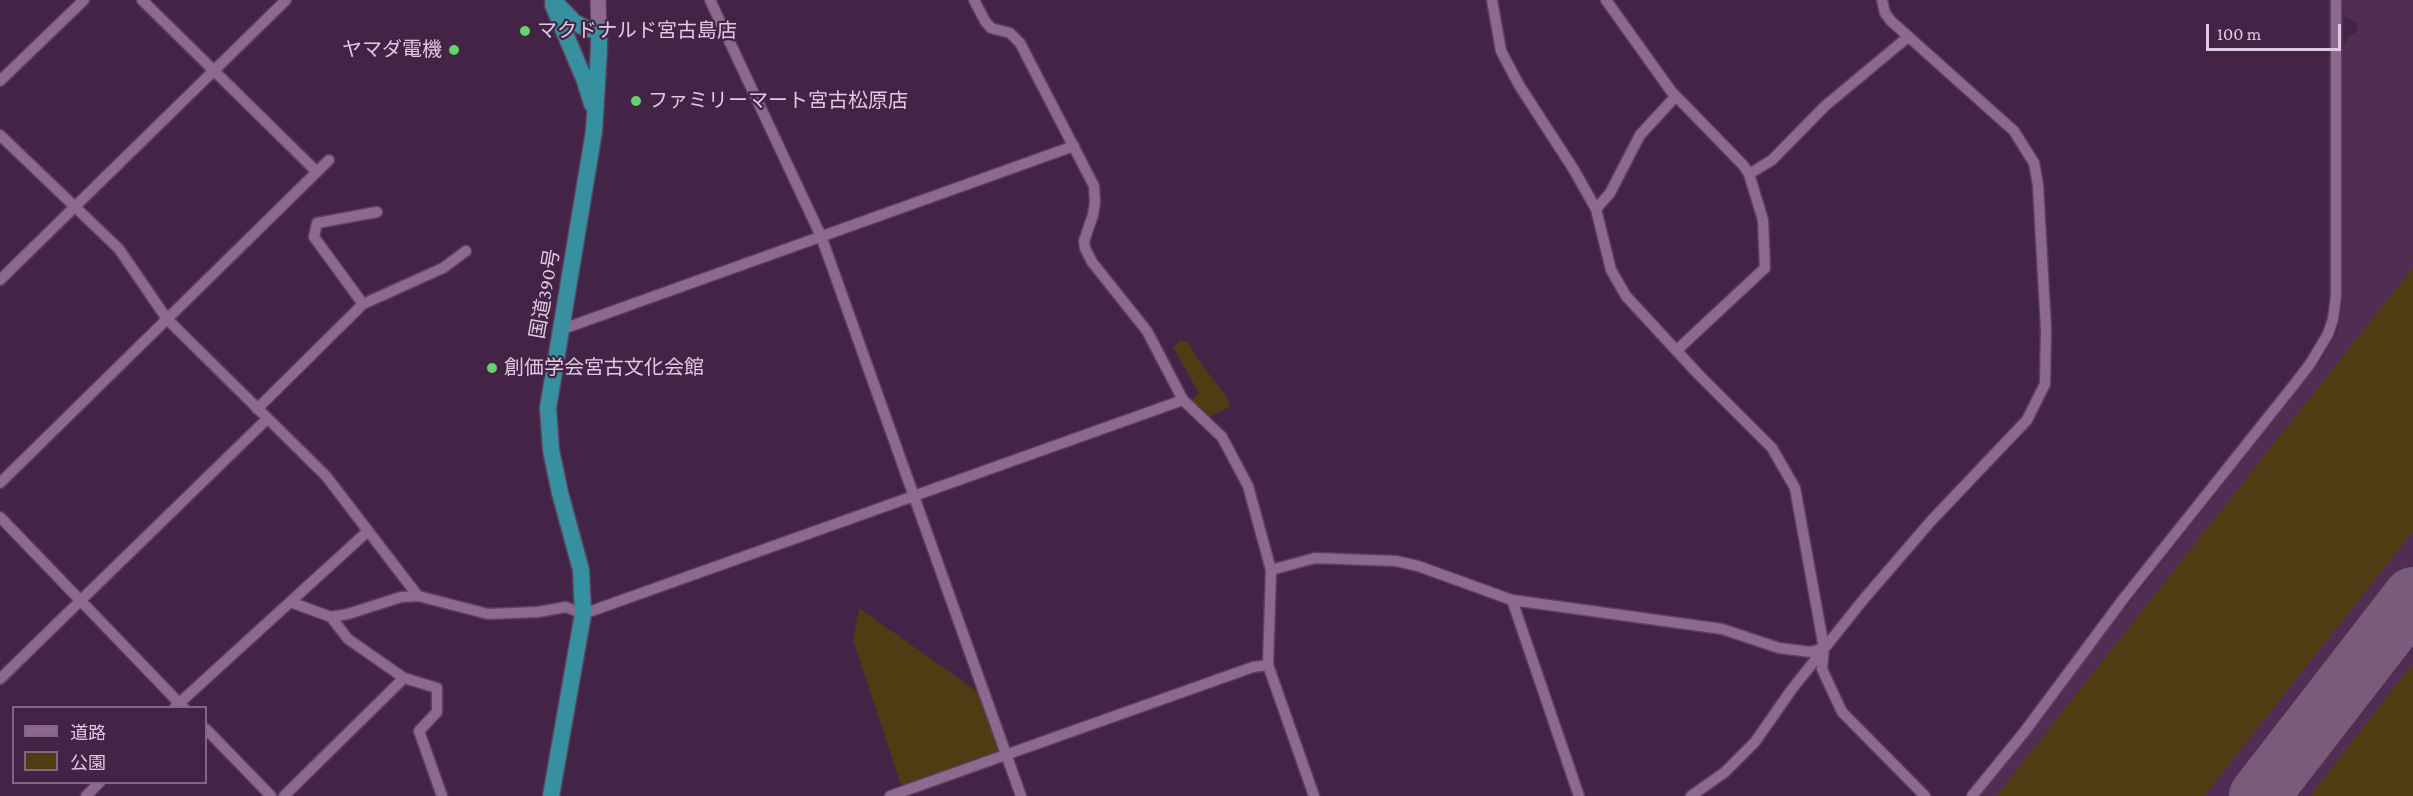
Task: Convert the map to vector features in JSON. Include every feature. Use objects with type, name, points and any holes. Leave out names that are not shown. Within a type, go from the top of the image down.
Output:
[{"type":"highway","points":[[552,0],[574,22],[587,30],[599,30]]},
{"type":"highway","points":[[552,0],[585,81],[596,117]]},
{"type":"highway","name":"国道390号","points":[[551,796],[584,614],[581,570],[560,493],[548,432],[548,408],[596,117],[599,30]]},
{"type":"main road","points":[[598,0],[599,30]]},
{"type":"street","points":[[0,81],[84,0]]},
{"type":"street","points":[[142,0],[317,172]]},
{"type":"street","points":[[0,280],[286,0]]},
{"type":"street","points":[[710,0],[821,236],[1021,796]]},
{"type":"street","points":[[974,0],[991,28],[1010,33],[1020,43],[1094,186],[1095,202],[1084,241],[1092,262],[1148,331],[1184,400],[1222,437],[1248,486],[1271,570],[1268,665],[1314,796]]},
{"type":"street","points":[[1492,0],[1497,39],[1508,67],[1574,170],[1596,209],[1611,270],[1626,296],[1772,448],[1796,488],[1824,648],[1822,669],[1842,712],[1925,796]]},
{"type":"street","points":[[1606,0],[1676,96],[1749,174],[1763,220],[1766,268],[1677,350]]},
{"type":"street","points":[[1691,796],[1743,756],[1824,648],[1931,521],[2027,420],[2044,384],[2046,329],[2038,185],[2034,163],[2014,131],[1908,37],[1885,13],[1882,0]]},
{"type":"street","points":[[1972,796],[2025,731],[2124,598],[2299,379],[2328,334],[2333,319],[2336,296],[2337,0]]},
{"type":"street","points":[[1749,174],[1772,160],[1825,106],[1908,37]]},
{"type":"street","points":[[1596,209],[1610,193],[1640,135],[1676,96]]},
{"type":"street","points":[[0,135],[119,249],[166,319],[326,476],[418,596]]},
{"type":"street","points":[[560,330],[1074,146]]},
{"type":"street","points":[[0,483],[329,160]]},
{"type":"street","points":[[363,304],[314,237],[317,223],[377,212]]},
{"type":"street","points":[[257,409],[363,304],[443,268],[466,251]]},
{"type":"street","points":[[290,602],[331,617],[401,597],[418,596],[488,614],[538,612],[566,607],[584,614],[1184,400]]},
{"type":"street","points":[[0,679],[267,419]]},
{"type":"street","points":[[0,517],[179,706],[368,531]]},
{"type":"street","points":[[1271,570],[1316,558],[1396,561],[1418,566],[1512,600],[1722,629],[1779,648],[1811,652],[1824,648]]},
{"type":"street","points":[[1512,600],[1579,796]]},
{"type":"street","points":[[331,617],[348,639],[404,678],[437,688],[437,712],[419,731],[442,796]]},
{"type":"street","points":[[890,796],[1253,668],[1268,665]]},
{"type":"street","points":[[284,796],[404,678]]},
{"type":"street","points":[[207,730],[271,796]]},
{"type":"street","points":[[86,796],[98,784]]},
{"type":"shaded area","points":[[2341,0],[2413,0],[2413,796],[1977,796],[2321,361],[2338,330],[2343,298],[2342,48],[2348,37],[2357,32],[2357,23],[2345,17]]},
{"type":"green space","points":[[2413,267],[2413,531],[2204,796],[1996,796]]},
{"type":"green space","points":[[1180,341],[1188,342],[1231,406],[1207,418],[1191,400],[1199,393],[1173,347]]},
{"type":"green space","points":[[859,608],[982,695],[1003,754],[902,788],[853,640]]},
{"type":"green space","points":[[2410,667],[2413,667],[2413,796],[2310,796]]},
{"type":"taxiway","points":[[2398,616],[2413,628]]},
{"type":"runway","points":[[2259,796],[2413,597]]},
{"type":"place","name":"マクドナルド宮古島店","points":[[525,31]]},
{"type":"place","name":"ヤマダ電機","points":[[454,50]]},
{"type":"place","name":"ファミリーマート宮古松原店","points":[[636,101]]},
{"type":"place","name":"創価学会宮古文化会館","points":[[492,368]]}]
